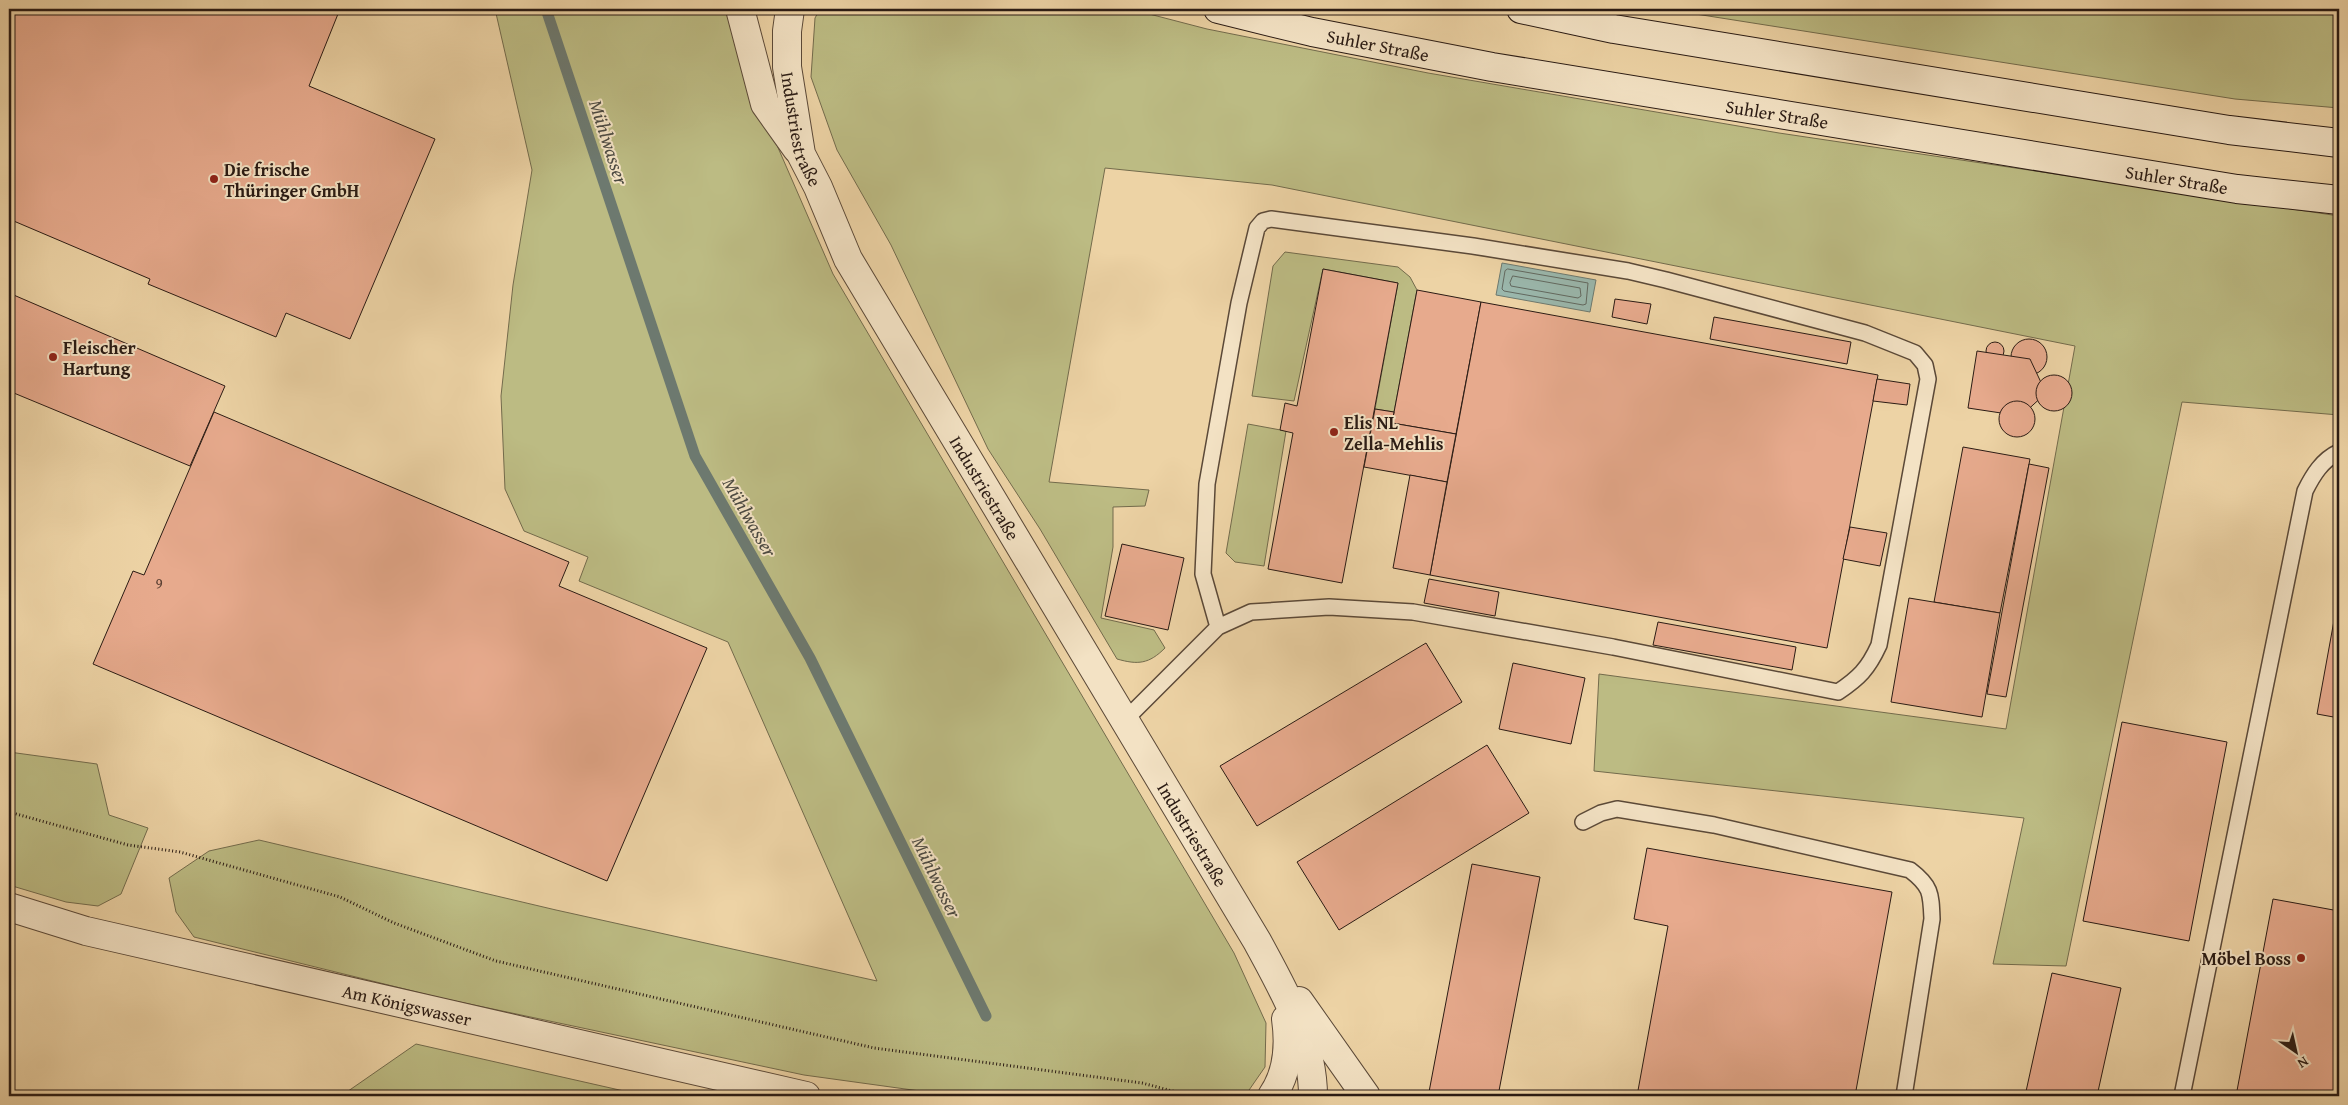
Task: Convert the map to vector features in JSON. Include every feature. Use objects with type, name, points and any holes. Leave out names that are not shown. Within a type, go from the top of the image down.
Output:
[{"type":"street","points":[[740,9],[765,104],[801,154]]},
{"type":"street","name":"Industriestraße","points":[[790,9],[787,31],[787,66],[801,154],[818,187],[848,260],[1257,941],[1278,979],[1300,1029],[1308,1058],[1313,1096]]},
{"type":"street","name":"Suhler Straße","points":[[1218,9],[1312,32],[1492,68],[2237,189],[2339,200]]},
{"type":"street","points":[[1521,9],[1614,30],[2200,125],[2339,142]]},
{"type":"street","name":"Am Königswasser","points":[[9,907],[86,931],[806,1096]]},
{"type":"street","name":"Industriestraße","points":[[1257,941],[1360,1091]]},
{"type":"street","name":"Industriestraße","points":[[1257,941],[1279,993],[1289,1048],[1285,1070],[1272,1096]]},
{"type":"lane","points":[[1124,721],[1218,627],[1251,612],[1329,607],[1413,612],[1613,646],[1838,692],[1869,667],[1879,645],[1928,379],[1925,365],[1915,353],[1865,333],[1628,271],[1473,246],[1271,220],[1263,221],[1257,228],[1239,303],[1208,484],[1203,574],[1218,627]]},
{"type":"lane","points":[[2182,1096],[2305,491],[2315,472],[2331,456],[2339,452]]},
{"type":"lane","points":[[1583,822],[1601,813],[1616,809],[1714,825],[1910,870],[1924,881],[1931,893],[1932,919],[1904,1096]]},
{"type":"path","points":[[9,812],[128,845],[180,852],[330,894],[394,923],[496,961],[874,1048],[1142,1083],[1191,1096]]},
{"type":"shaded area","points":[[495,9],[731,9],[749,81],[833,274],[1234,953],[1266,1023],[1265,1067],[1247,1093],[1242,1096],[956,1096],[804,1075],[441,998],[194,937],[176,912],[169,878],[209,851],[259,840],[556,910],[877,981],[728,642],[579,581],[588,557],[524,531],[505,489],[501,396],[513,285],[532,170]]},
{"type":"shaded area","points":[[820,9],[1130,9],[1207,29],[1428,73],[1779,133],[2339,216],[2339,415],[2182,402],[2066,966],[1993,964],[2024,818],[1594,771],[1599,674],[2006,729],[2075,346],[1272,185],[1105,168],[1049,482],[1149,490],[1145,506],[1113,507],[1113,547],[1101,618],[1154,630],[1165,648],[1154,657],[1143,662],[1117,659],[1040,529],[988,449],[891,245],[837,150],[811,77],[815,18]]},
{"type":"shaded area","points":[[1664,9],[2339,9],[2339,108],[2235,99]]},
{"type":"shaded area","points":[[1285,252],[1398,267],[1410,277],[1417,290],[1394,412],[1375,409],[1398,283],[1323,269],[1294,401],[1252,396],[1273,266]]},
{"type":"shaded area","points":[[1248,424],[1286,431],[1264,566],[1235,562],[1226,553]]},
{"type":"shaded area","points":[[9,752],[97,764],[109,815],[148,828],[121,894],[98,906],[66,902],[9,885]]},
{"type":"shaded area","points":[[416,1044],[646,1096],[341,1096]]},
{"type":"water","points":[[1502,263],[1596,280],[1590,312],[1496,295]]},
{"type":"building","name":"Die frische Thüringer GmbH","points":[[9,9],[340,9],[309,86],[435,139],[350,339],[286,313],[276,337],[148,284],[150,279],[9,219]]},
{"type":"building","points":[[1323,269],[1398,283],[1342,583],[1268,569],[1293,433],[1280,430],[1285,403],[1297,406]]},
{"type":"building","points":[[1417,290],[1481,302],[1456,434],[1392,423]]},
{"type":"building","points":[[9,293],[225,386],[190,466],[9,391]]},
{"type":"building","points":[[1615,299],[1651,304],[1647,324],[1612,317]]},
{"type":"building","points":[[1481,302],[1878,375],[1827,648],[1430,575]]},
{"type":"building","points":[[1714,317],[1851,342],[1847,364],[1710,339]]},
{"type":"building","points":[[2029,339],[2042,344],[2047,357],[2042,370],[2029,375],[2016,370],[2011,357],[2016,344]]},
{"type":"building","points":[[1995,342],[2001,345],[2004,351],[2001,357],[1995,360],[1989,357],[1986,351],[1989,345]]},
{"type":"building","points":[[1977,351],[2030,359],[2046,393],[2021,416],[1968,408]]},
{"type":"building","points":[[2054,375],[2067,380],[2072,393],[2067,406],[2054,411],[2041,406],[2036,393],[2041,380]]},
{"type":"building","points":[[1877,379],[1910,384],[1907,405],[1873,401]]},
{"type":"building","points":[[2017,401],[2029,407],[2035,419],[2029,431],[2017,437],[2005,431],[1999,419],[2005,407]]},
{"type":"building","points":[[1375,409],[1394,412],[1392,423],[1456,434],[1447,482],[1364,467]]},
{"type":"building","points":[[214,412],[569,562],[559,586],[707,648],[607,881],[93,664],[133,571],[144,575]]},
{"type":"building","points":[[1963,447],[2030,459],[2000,613],[1934,602]]},
{"type":"building","points":[[2029,464],[2049,468],[2006,697],[1987,694]]},
{"type":"building","points":[[1410,475],[1447,482],[1430,575],[1393,568]]},
{"type":"building","points":[[1850,527],[1887,533],[1880,566],[1843,559]]},
{"type":"building","points":[[1122,544],[1184,558],[1168,630],[1105,616]]},
{"type":"building","points":[[1429,579],[1499,592],[1495,616],[1424,603]]},
{"type":"building","points":[[2339,593],[2339,718],[2317,714]]},
{"type":"building","points":[[1909,598],[2000,613],[1982,717],[1891,702]]},
{"type":"building","points":[[1658,622],[1796,647],[1792,670],[1653,645]]},
{"type":"building","points":[[1426,643],[1462,702],[1257,826],[1220,766]]},
{"type":"building","points":[[1513,663],[1585,678],[1571,744],[1499,729]]},
{"type":"building","points":[[2122,722],[2227,742],[2189,941],[2083,921]]},
{"type":"building","points":[[1487,745],[1529,813],[1339,930],[1297,862]]},
{"type":"building","points":[[1647,848],[1892,892],[1855,1096],[1637,1096],[1668,926],[1634,919]]},
{"type":"building","points":[[1472,864],[1540,877],[1498,1096],[1453,1096],[1429,1092]]},
{"type":"building","name":"Möbel Boss","points":[[2273,899],[2339,911],[2339,1096],[2236,1096]]},
{"type":"building","points":[[2052,973],[2121,988],[2097,1096],[2025,1096]]},
{"type":"waterway","name":"Mühlwasser","points":[[546,9],[695,456],[810,658],[986,1016]]},
{"type":"place","name":"Die frische Thüringer GmbH","points":[[214,179]]},
{"type":"place","name":"Fleischer Hartung","points":[[53,357]]},
{"type":"place","name":"Elis NL Zella-Mehlis","points":[[1334,432]]},
{"type":"place","name":"Möbel Boss","points":[[2301,958]]}]
